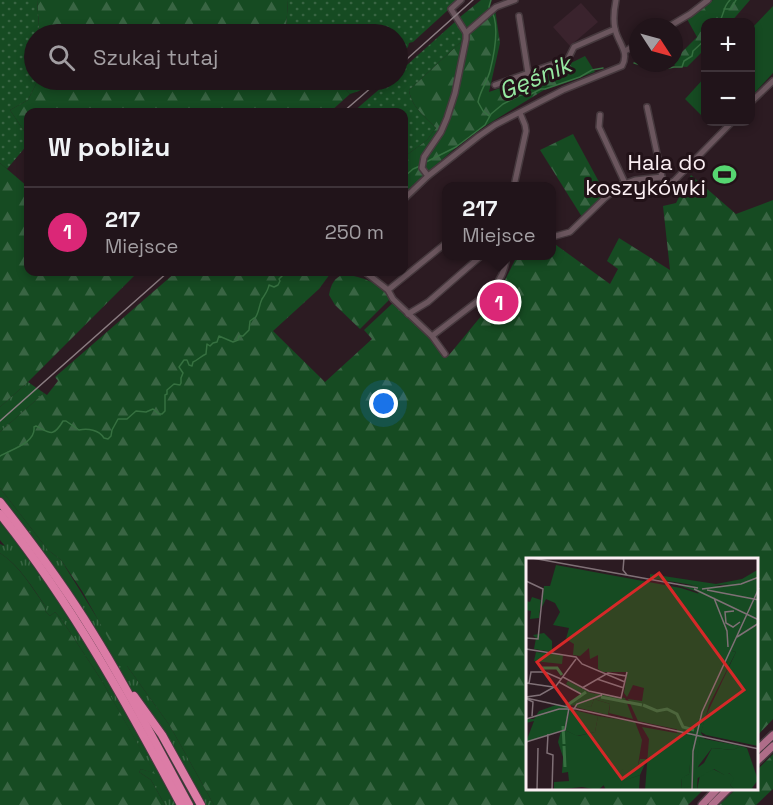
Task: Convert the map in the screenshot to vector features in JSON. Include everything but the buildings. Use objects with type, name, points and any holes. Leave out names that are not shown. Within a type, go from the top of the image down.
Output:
[{"type":"highway","points":[[0,502],[40,554],[120,678],[189,805]]},
{"type":"highway","points":[[0,514],[40,567],[100,658],[182,805]]},
{"type":"highway","points":[[120,678],[162,735],[201,805]]},
{"type":"main road","points":[[758,749],[773,735]]},
{"type":"main road","points":[[758,760],[773,746]]},
{"type":"main road","points":[[702,805],[717,790]]},
{"type":"main road","points":[[712,805],[728,790]]},
{"type":"street","points":[[428,176],[422,168],[424,158],[447,118],[455,93],[466,39],[466,33],[451,9],[461,0]]},
{"type":"street","points":[[466,33],[492,10],[515,0]]},
{"type":"street","points":[[408,195],[428,176],[495,125],[557,93],[624,64],[625,51],[615,29],[616,0]]},
{"type":"street","points":[[683,18],[708,0]]},
{"type":"street","points":[[519,16],[528,73]]},
{"type":"street","points":[[495,85],[568,59],[574,46],[615,29]]},
{"type":"street","points":[[625,51],[629,49]]},
{"type":"street","points":[[755,98],[773,81]]},
{"type":"street","points":[[647,107],[662,177],[667,185],[672,183],[728,126]]},
{"type":"street","points":[[515,182],[526,131],[520,113]]},
{"type":"street","points":[[600,116],[599,127],[625,183]]},
{"type":"street","points":[[556,236],[570,232],[605,198],[625,183],[662,177]]},
{"type":"street","points":[[408,274],[442,247]]},
{"type":"street","points":[[408,314],[428,302],[475,260]]},
{"type":"street","points":[[432,336],[492,290],[505,269],[506,260]]},
{"type":"street","points":[[371,276],[388,290],[393,299],[432,336],[445,354]]},
{"type":"street","points":[[388,290],[406,276]]},
{"type":"shaded area","points":[[581,3],[598,22],[570,46],[553,27]]},
{"type":"green space","points":[[0,0],[37,0],[39,24],[24,24],[24,90],[33,90],[28,100],[10,110],[24,131],[24,149],[7,169],[0,163]]},
{"type":"green space","points":[[37,0],[288,0],[286,24],[39,24]]},
{"type":"green space","points":[[288,0],[459,0],[413,42],[409,43],[408,47],[408,24],[286,24]]},
{"type":"green space","points":[[481,0],[491,0],[489,7],[495,9],[500,43],[489,92],[585,56],[595,72],[544,90],[490,123],[468,137],[408,190],[408,154],[427,140],[436,128],[416,106],[409,90],[463,40],[470,39],[469,31],[460,17]]},
{"type":"green space","points":[[713,0],[750,0],[734,18],[701,18],[701,53],[687,67],[683,67],[683,51],[697,37],[687,19]]},
{"type":"green space","points":[[773,6],[773,73],[755,93],[755,72],[755,25]]},
{"type":"green space","points":[[456,21],[462,31],[463,40],[409,90],[416,106],[436,128],[427,140],[408,154],[408,108],[358,108],[378,90],[408,90],[408,64]]},
{"type":"green space","points":[[701,81],[701,115],[685,99]]},
{"type":"green space","points":[[33,90],[346,90],[350,94],[334,108],[24,108],[24,131],[10,110],[28,100]]},
{"type":"green space","points":[[346,90],[360,90],[359,91],[350,94]]},
{"type":"green space","points":[[573,134],[605,193],[582,217],[540,150]]},
{"type":"green space","points":[[0,163],[24,184],[24,276],[134,276],[0,407]]},
{"type":"green space","points":[[691,175],[736,214],[773,200],[773,719],[758,735],[758,558],[526,558],[526,790],[703,790],[688,805],[214,805],[170,726],[127,666],[125,667],[82,591],[61,560],[48,550],[0,488],[0,432],[44,393],[47,395],[58,381],[55,377],[171,276],[329,276],[319,289],[273,331],[325,382],[372,339],[364,330],[396,300],[449,355],[496,298],[515,260],[556,260],[556,245],[610,284],[618,269],[607,261],[619,238],[670,270],[663,206],[676,203]]},
{"type":"green space","points":[[353,276],[370,281],[391,298],[360,329],[335,305],[329,295],[338,277]]},
{"type":"green space","points":[[28,382],[44,393],[0,432],[0,407]]},
{"type":"green space","points":[[0,488],[48,550],[61,560],[127,666],[170,726],[214,805],[165,805],[151,780],[139,772],[141,769],[154,773],[102,681],[62,620],[55,612],[50,616],[45,611],[46,607],[25,577],[0,553],[0,544],[5,546],[0,540]]},
{"type":"green space","points":[[0,553],[14,564],[25,578],[46,607],[45,611],[50,616],[55,612],[62,620],[102,681],[155,774],[141,769],[139,772],[151,780],[165,805],[0,805]]},
{"type":"green space","points":[[773,754],[773,789],[756,805],[719,805],[735,790],[758,790],[758,769]]},
{"type":"waterway","points":[[489,116],[478,102],[490,71],[495,47],[495,21],[489,7],[491,0]]},
{"type":"waterway","name":"Gęśnik","points":[[721,18],[730,0]]},
{"type":"waterway","name":"Gęśnik","points":[[724,9],[731,9],[736,0]]},
{"type":"waterway","name":"Gęśnik","points":[[683,64],[701,44]]},
{"type":"waterway","name":"Gęśnik","points":[[424,163],[456,147],[485,125],[491,114],[503,104],[523,94],[529,95],[580,77],[592,70],[603,68]]},
{"type":"waterway","name":"Gęśnik","points":[[408,173],[420,166]]},
{"type":"waterway","name":"Gęśnik","points":[[255,318],[269,285],[274,287],[278,285],[282,276]]},
{"type":"waterway","name":"Gęśnik","points":[[0,456],[27,441],[34,433],[36,426],[45,431],[54,432],[63,421],[66,421],[79,430],[93,430],[108,439],[118,419],[127,419],[136,411],[146,412],[153,409],[162,414],[165,411],[167,390],[174,384],[180,385],[181,383],[183,373],[179,367],[184,360],[192,366],[193,362],[206,354],[207,344],[210,346],[217,342],[219,336],[233,342],[238,340],[239,336],[243,336],[249,330],[250,321],[254,318]]},
{"type":"railway","points":[[408,58],[473,0]]},
{"type":"railway","points":[[348,108],[368,90]]},
{"type":"railway","points":[[0,421],[163,276]]},
{"type":"place","name":"Hala do koszykówki","points":[[724,175]]},
{"type":"place","name":"217","points":[[499,302]]}]
